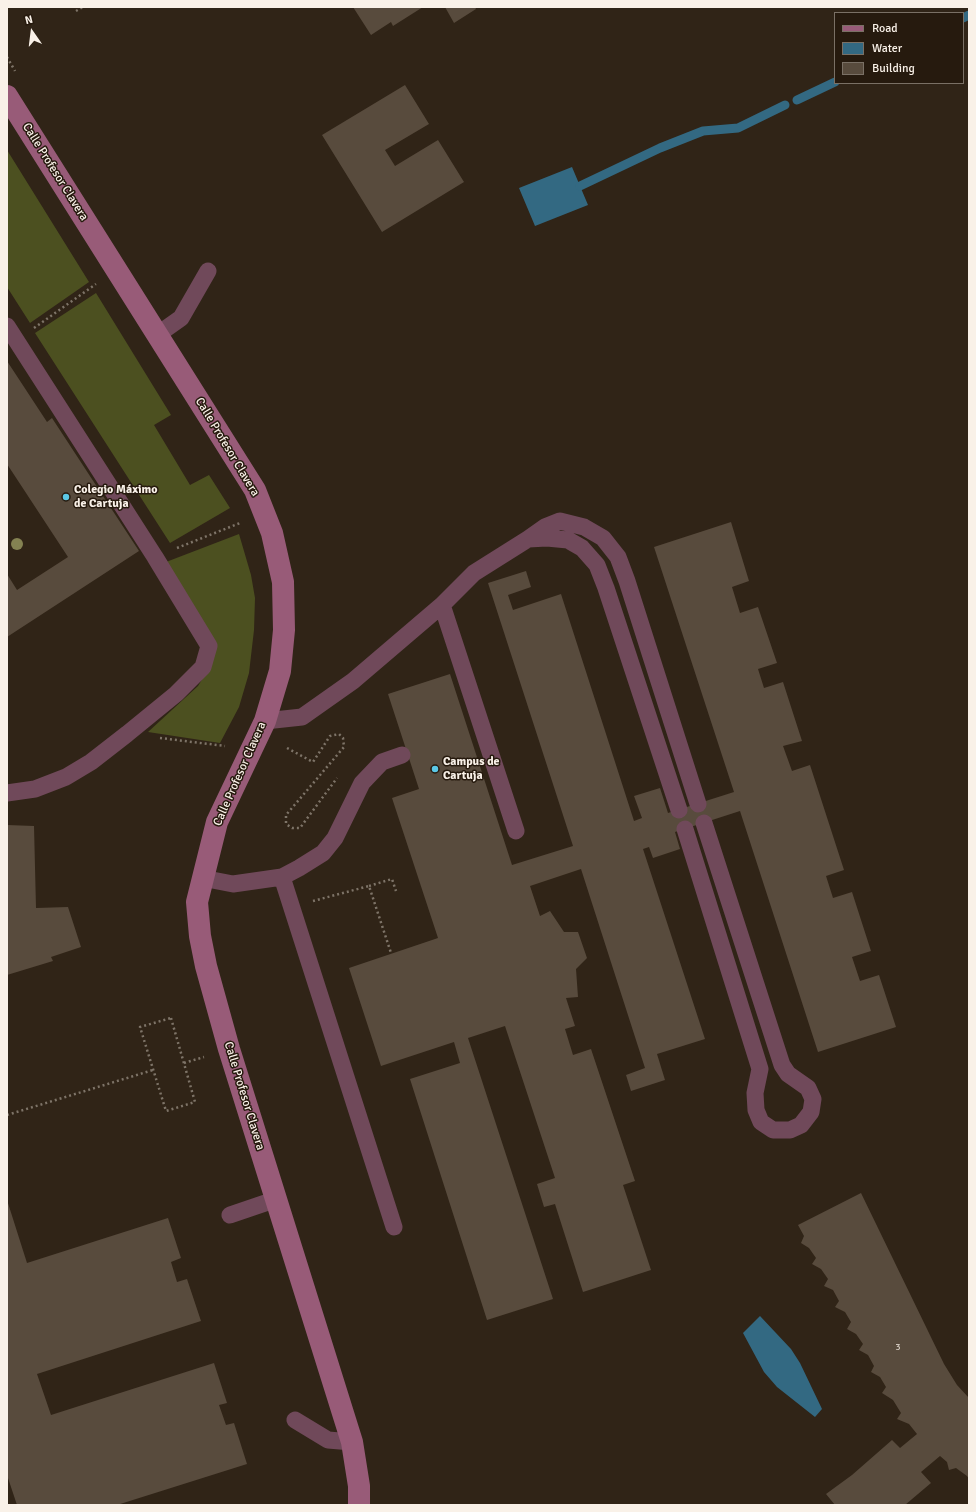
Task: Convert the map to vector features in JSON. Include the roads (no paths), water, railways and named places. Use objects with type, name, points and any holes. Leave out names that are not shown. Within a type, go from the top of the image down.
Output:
[{"type":"street","name":"Calle Profesor Clavera","points":[[7,96],[157,335],[224,438],[255,490],[272,533],[283,582],[284,630],[280,671],[265,721],[217,822],[197,902],[200,936],[206,966],[229,1049],[352,1442],[359,1486],[359,1505]]},
{"type":"lane","points":[[157,335],[181,318],[208,271]]},
{"type":"lane","points":[[7,326],[155,557],[209,646],[203,667],[176,694],[91,762],[66,777],[35,789],[7,793]]},
{"type":"lane","points":[[265,721],[302,717],[353,681],[442,605],[474,573],[545,527],[560,521],[584,527],[603,538],[618,557],[698,804]]},
{"type":"lane","points":[[528,539],[547,538],[568,540],[582,548],[597,564],[679,810]]},
{"type":"lane","points":[[442,605],[516,831]]},
{"type":"lane","points":[[202,878],[233,884],[282,877],[323,853],[335,838],[362,782],[382,762],[402,755]]},
{"type":"lane","points":[[685,829],[760,1069],[755,1093],[756,1110],[761,1122],[773,1130],[790,1130],[801,1126],[812,1112],[812,1099],[808,1088],[788,1074],[782,1065],[704,823]]},
{"type":"lane","points":[[282,877],[394,1227]]},
{"type":"lane","points":[[230,1215],[277,1199]]},
{"type":"lane","points":[[295,1420],[328,1440],[352,1442]]},
{"type":"water","points":[[572,167],[588,205],[535,226],[519,188]]},
{"type":"water","points":[[760,1316],[791,1349],[800,1363],[822,1409],[815,1417],[777,1387],[764,1372],[743,1333]]},
{"type":"waterway","points":[[964,18],[969,15]]},
{"type":"waterway","points":[[797,100],[834,82]]},
{"type":"waterway","points":[[580,186],[660,148],[703,131],[738,128],[785,105]]},
{"type":"place","name":"Colegio Máximo de Cartuja","points":[[66,497]]},
{"type":"place","name":"Campus de Cartuja","points":[[435,769]]}]
